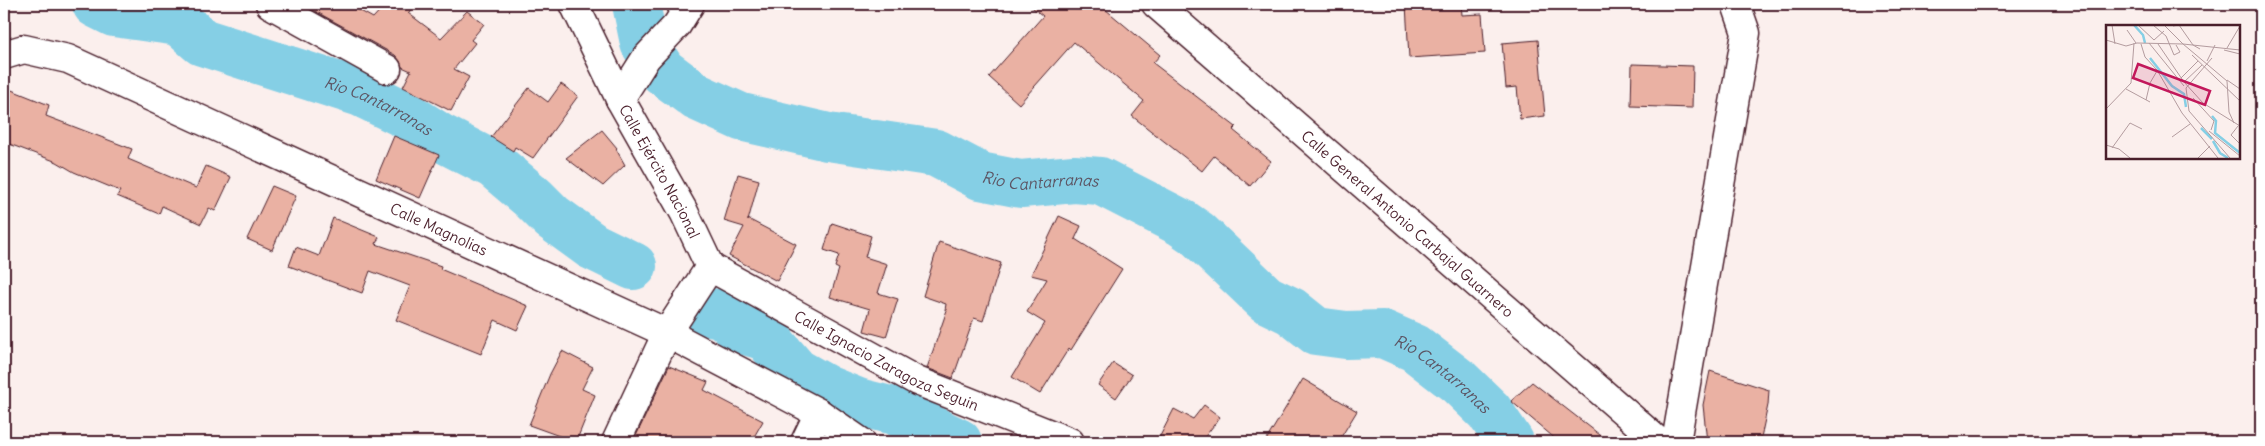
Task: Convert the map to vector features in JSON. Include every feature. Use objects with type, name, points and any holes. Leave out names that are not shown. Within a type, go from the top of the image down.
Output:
[{"type":"street","points":[[270,4],[386,69]]},
{"type":"street","name":"Calle Ejército Nacional","points":[[574,4],[620,99],[684,212],[710,267]]},
{"type":"street","name":"Calle General Antonio Carbajal Guarnero","points":[[1156,4],[1659,442]]},
{"type":"street","points":[[1676,442],[1746,33],[1736,4]]},
{"type":"street","points":[[620,99],[646,58],[684,15]]},
{"type":"street","name":"Calle Magnolias","points":[[4,55],[24,49],[68,59],[667,333],[819,413],[861,442]]},
{"type":"street","points":[[616,442],[667,333],[710,267]]},
{"type":"street","name":"Calle Ignacio Zaragoza Seguin","points":[[710,267],[917,381],[1070,442]]},
{"type":"street","points":[[805,442],[819,413]]},
{"type":"building","points":[[302,4],[348,4],[373,18],[386,4],[416,4],[408,13],[441,38],[467,11],[484,24],[471,40],[475,43],[454,69],[469,77],[451,111],[403,87],[411,71],[402,67],[395,55]]},
{"type":"building","points":[[1028,4],[1099,4],[1160,55],[1153,63],[1236,127],[1233,130],[1271,161],[1250,186],[1214,156],[1202,171],[1132,116],[1144,101],[1074,42],[1019,104],[989,77],[1043,16]]},
{"type":"building","points":[[1406,4],[1461,4],[1462,15],[1482,14],[1485,53],[1409,58]]},
{"type":"building","points":[[1538,40],[1545,116],[1520,119],[1517,87],[1506,88],[1502,43]]},
{"type":"building","points":[[1632,64],[1693,66],[1692,108],[1631,106]]},
{"type":"building","points":[[561,84],[578,96],[533,158],[515,147],[513,151],[491,137],[529,88],[548,102]]},
{"type":"building","points":[[4,87],[49,105],[46,116],[132,149],[128,159],[196,188],[206,166],[231,177],[215,211],[209,208],[201,224],[162,206],[159,214],[117,196],[120,191],[74,172],[57,162],[4,142]]},
{"type":"building","points":[[602,130],[617,148],[625,165],[603,186],[566,158]]},
{"type":"building","points":[[394,136],[439,155],[420,198],[376,179]]},
{"type":"building","points":[[738,174],[759,180],[748,219],[796,244],[777,281],[729,256],[744,227],[724,221]]},
{"type":"building","points":[[272,186],[296,196],[272,250],[247,239]]},
{"type":"building","points":[[1059,216],[1081,226],[1075,239],[1122,269],[1071,350],[1069,348],[1040,394],[1012,377],[1045,323],[1027,312],[1047,279],[1031,275]]},
{"type":"building","points":[[333,218],[379,237],[376,244],[441,266],[440,269],[528,306],[517,330],[495,320],[481,354],[396,320],[410,286],[370,271],[362,293],[289,266],[296,247],[319,256]]},
{"type":"building","points":[[832,223],[871,236],[865,257],[887,264],[878,293],[898,299],[886,337],[864,331],[870,309],[830,297],[839,269],[835,267],[839,255],[824,250]]},
{"type":"building","points":[[939,242],[1001,263],[983,321],[974,318],[953,378],[927,368],[947,310],[945,310],[946,304],[923,296]]},
{"type":"building","points":[[562,351],[593,367],[582,389],[595,395],[576,442],[529,425],[550,374]]},
{"type":"building","points":[[1113,363],[1132,375],[1116,398],[1098,385]]},
{"type":"building","points":[[669,366],[708,382],[704,390],[763,421],[751,442],[646,442],[635,438]]},
{"type":"building","points":[[1710,371],[1769,390],[1768,405],[1760,442],[1707,442],[1703,405]]},
{"type":"building","points":[[1303,379],[1357,411],[1338,442],[1265,442]]},
{"type":"building","points":[[1532,382],[1609,442],[1559,442],[1511,401]]},
{"type":"building","points":[[1204,405],[1220,417],[1201,442],[1157,442],[1174,409],[1193,419]]},
{"type":"waterway","name":"Rio Cantarranas","points":[[96,4],[114,13],[179,22],[202,42],[361,93],[404,114],[438,136],[494,165],[552,217],[592,246],[633,266]]},
{"type":"waterway","name":"Rio Cantarranas","points":[[636,4],[644,43],[662,71],[697,97],[741,117],[828,137],[936,153],[980,176],[1021,184],[1074,179],[1100,181],[1182,223],[1198,234],[1266,299],[1291,311],[1316,331],[1346,335],[1383,334],[1415,348],[1459,382],[1489,411],[1510,442]]},
{"type":"waterway","name":"Rio Cantarranas","points":[[704,311],[722,314],[739,329],[766,337],[796,372],[826,389],[858,402],[894,411],[958,442]]}]
